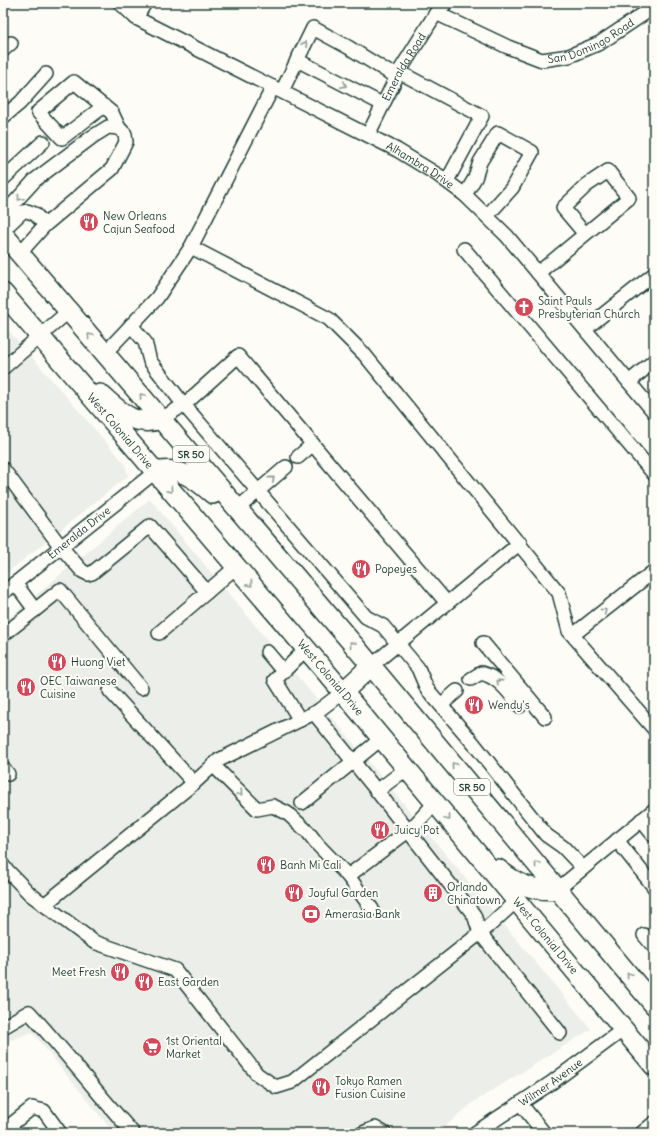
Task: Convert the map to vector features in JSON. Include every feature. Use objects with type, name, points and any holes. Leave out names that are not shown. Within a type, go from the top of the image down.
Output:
[{"type":"highway","name":"SR 50","points":[[3,234],[371,666],[653,1002]]},
{"type":"highway","name":"West Colonial Drive","points":[[3,293],[343,692],[654,1066]]},
{"type":"highway","points":[[58,358],[126,416],[143,422],[153,422],[161,419]]},
{"type":"highway","points":[[155,472],[177,471],[193,477],[258,533]]},
{"type":"highway","points":[[343,692],[371,666]]},
{"type":"highway","points":[[470,846],[506,876],[528,887],[544,890],[558,889]]},
{"type":"street","name":"Alhambra Drive","points":[[120,3],[136,18],[397,150],[447,181],[465,195],[507,236],[654,412]]},
{"type":"street","points":[[136,18],[145,3]]},
{"type":"street","name":"Emeralda Road","points":[[368,135],[399,72],[436,13],[446,3]]},
{"type":"street","name":"San Domingo Road","points":[[436,13],[508,47],[542,60],[569,56],[600,43],[654,8]]},
{"type":"street","points":[[105,353],[157,298],[191,247],[277,89],[297,60],[312,28],[348,46],[390,73],[399,72],[482,116],[447,181]]},
{"type":"street","points":[[297,60],[382,104]]},
{"type":"street","points":[[3,117],[20,103],[46,74]]},
{"type":"street","points":[[20,254],[45,225],[112,169],[126,142],[125,134],[119,128],[112,113],[104,106],[74,82],[38,112],[62,138],[104,106]]},
{"type":"street","points":[[3,215],[35,180],[92,137],[108,128],[119,128]]},
{"type":"street","points":[[465,195],[476,178],[480,162],[498,133],[532,152],[512,188],[487,216]]},
{"type":"street","points":[[3,179],[43,142]]},
{"type":"street","points":[[538,273],[629,198],[608,171],[587,185],[563,208],[585,234]]},
{"type":"street","points":[[3,230],[22,212],[28,211],[35,214],[45,225]]},
{"type":"street","points":[[191,247],[328,319],[364,354],[520,543],[559,593],[569,631],[654,729]]},
{"type":"street","points":[[464,249],[654,474]]},
{"type":"street","points":[[585,329],[654,274]]},
{"type":"street","points":[[5,362],[40,337],[69,311]]},
{"type":"street","points":[[131,325],[145,342],[150,361],[184,405],[366,617],[383,626],[418,668],[427,689],[474,744],[546,835],[563,847],[583,868]]},
{"type":"street","points":[[161,419],[184,405],[238,356],[447,603]]},
{"type":"street","points":[[629,382],[654,361]]},
{"type":"street","points":[[298,456],[313,444]]},
{"type":"street","points":[[237,509],[286,467]]},
{"type":"street","points":[[3,469],[61,547],[82,571],[88,574],[92,573],[150,526],[207,592]]},
{"type":"street","name":"Emeralda Drive","points":[[3,593],[155,472]]},
{"type":"street","points":[[371,666],[520,543]]},
{"type":"street","points":[[159,633],[236,567]]},
{"type":"street","points":[[573,635],[654,571]]},
{"type":"street","points":[[15,583],[35,610]]},
{"type":"street","points":[[3,635],[60,590],[141,688]]},
{"type":"street","points":[[483,643],[545,717]]},
{"type":"street","points":[[300,720],[275,680],[306,650]]},
{"type":"street","points":[[267,652],[283,672]]},
{"type":"street","points":[[471,679],[481,674],[491,676],[499,680],[520,706]]},
{"type":"street","points":[[441,705],[457,690]]},
{"type":"street","points":[[110,692],[194,782]]},
{"type":"street","points":[[44,905],[219,760],[314,713],[330,703],[343,692]]},
{"type":"street","points":[[314,713],[354,761],[474,915],[480,933],[560,1033]]},
{"type":"street","points":[[302,803],[381,739]]},
{"type":"street","points":[[213,765],[257,809],[273,806],[287,813],[308,832],[318,845],[348,876],[372,909]]},
{"type":"street","points":[[377,791],[406,769]]},
{"type":"street","points":[[348,876],[408,831],[435,803]]},
{"type":"street","points":[[558,889],[654,810]]},
{"type":"street","points":[[641,820],[654,836]]},
{"type":"street","points":[[617,840],[654,887]]},
{"type":"street","points":[[3,866],[30,894],[94,942],[175,970],[257,1074],[276,1087],[292,1082],[480,933],[516,900]]},
{"type":"street","points":[[644,935],[654,947]]},
{"type":"street","points":[[3,1027],[29,1012],[64,1049],[106,1103],[133,1133]]},
{"type":"street","name":"Wilmer Avenue","points":[[476,1133],[551,1083],[624,1029]]},
{"type":"street","points":[[520,1103],[544,1133]]},
{"type":"street","points":[[3,1131],[32,1108],[44,1111],[60,1133]]},
{"type":"street","points":[[642,1133],[654,1123]]},
{"type":"street","points":[[363,1133],[375,1128],[384,1133]]},
{"type":"shaded area","points":[[3,324],[125,464],[128,476],[3,576]]},
{"type":"shaded area","points":[[150,499],[591,1029],[474,1102],[437,1133],[114,1133],[32,1032],[3,1043],[3,623]]},
{"type":"place","name":"New Orleans Cajun Seafood","points":[[89,222]]},
{"type":"place","name":"Saint Pauls Presbyterian Church","points":[[524,307]]},
{"type":"place","name":"Popeyes","points":[[361,569]]},
{"type":"place","name":"Huong Viet","points":[[57,662]]},
{"type":"place","name":"OEC Taiwanese Cuisine","points":[[26,687]]},
{"type":"place","name":"Wendy's","points":[[474,705]]},
{"type":"place","name":"Juicy Pot","points":[[380,830]]},
{"type":"place","name":"Banh Mi Cali","points":[[266,865]]},
{"type":"place","name":"Joyful Garden","points":[[294,893]]},
{"type":"place","name":"Orlando Chinatown","points":[[433,893]]},
{"type":"place","name":"Amerasia Bank","points":[[311,914]]},
{"type":"place","name":"Meet Fresh","points":[[120,972]]},
{"type":"place","name":"East Garden","points":[[144,982]]},
{"type":"place","name":"1st Oriental Market","points":[[152,1047]]},
{"type":"place","name":"Tokyo Ramen Fusion Cuisine","points":[[321,1087]]}]
